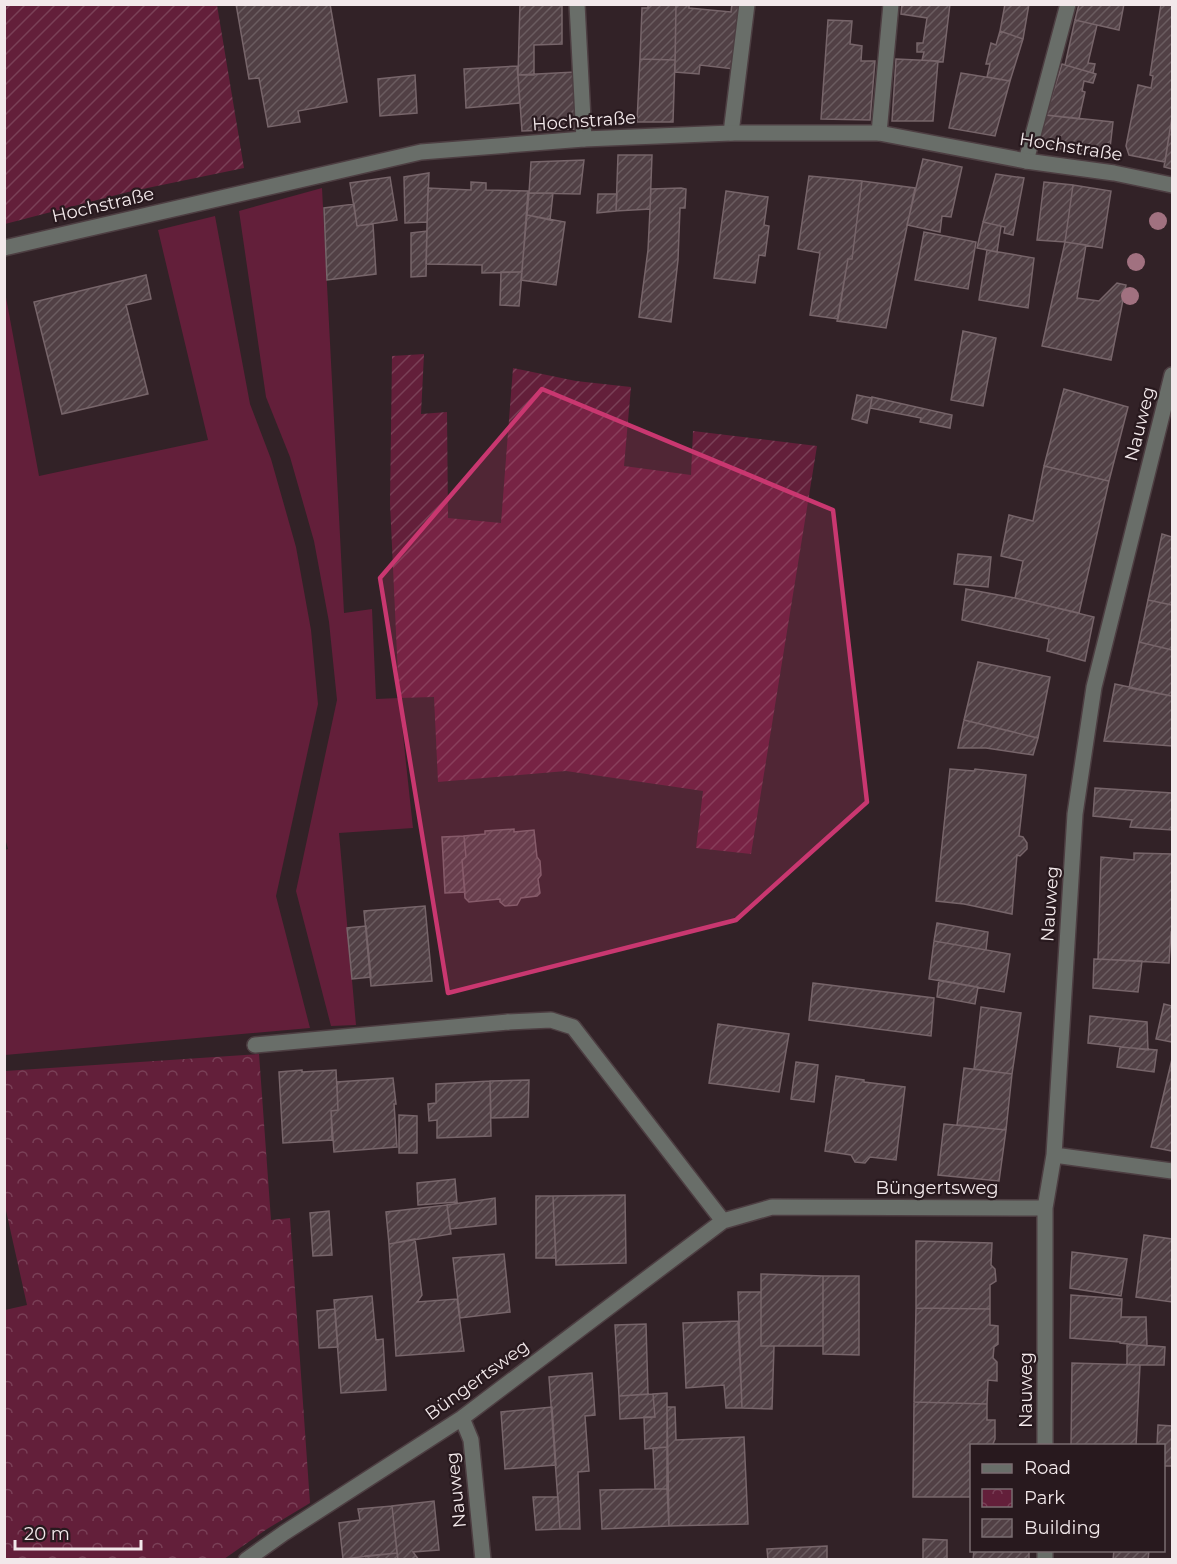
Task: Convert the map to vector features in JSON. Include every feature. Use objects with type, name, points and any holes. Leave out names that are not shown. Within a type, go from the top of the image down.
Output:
[{"type":"street","points":[[577,4],[584,139]]},
{"type":"street","points":[[731,133],[747,4]]},
{"type":"street","points":[[879,133],[891,4]]},
{"type":"street","points":[[1026,161],[1068,4]]},
{"type":"street","name":"Hochstraße","points":[[4,248],[421,152],[584,139],[731,133],[879,133],[1026,161],[1114,173],[1173,185]]},
{"type":"street","name":"Nauweg","points":[[1045,1444],[1045,1208],[1054,1155],[1076,814],[1094,687],[1173,375]]},
{"type":"street","points":[[255,1044],[508,1022],[550,1020],[573,1027],[723,1221]]},
{"type":"street","points":[[1054,1155],[1173,1171]]},
{"type":"street","name":"Büngertsweg","points":[[246,1560],[462,1418],[723,1221],[772,1207],[1045,1208]]},
{"type":"street","name":"Nauweg","points":[[462,1418],[471,1440],[483,1560]]},
{"type":"highlighted area","points":[[542,389],[833,510],[867,802],[736,920],[448,993],[380,578]]},
{"type":"green space","points":[[5,4],[217,5],[244,168],[128,192],[5,224]]},
{"type":"green space","points":[[322,188],[344,613],[372,609],[376,699],[399,698],[413,828],[339,833],[356,1025],[331,1026],[296,891],[337,700],[329,622],[314,541],[290,457],[266,397],[239,211]]},
{"type":"green space","points":[[215,216],[250,404],[271,459],[296,547],[311,630],[318,704],[276,896],[310,1028],[5,1055],[4,850],[8,849],[4,835],[5,292],[39,476],[208,440],[158,230]]},
{"type":"green space","points":[[424,354],[421,414],[447,412],[448,518],[501,523],[513,368],[576,381],[631,387],[624,466],[691,475],[693,431],[817,446],[751,854],[696,848],[703,791],[566,771],[438,782],[434,697],[399,698],[390,503],[392,356]]},
{"type":"green space","points":[[259,1054],[271,1220],[290,1218],[310,1503],[224,1559],[5,1559],[5,1310],[27,1305],[5,1206],[5,1071]]},
{"type":"building","points":[[236,4],[330,4],[347,102],[298,111],[300,122],[268,127],[259,78],[249,79]]},
{"type":"building","points":[[520,4],[562,4],[562,44],[534,45],[534,75],[518,75]]},
{"type":"building","points":[[648,4],[676,4],[675,60],[640,59],[642,8],[648,8]]},
{"type":"building","points":[[676,4],[689,4],[689,8],[731,12],[732,4],[741,4],[734,69],[700,65],[699,74],[675,72]]},
{"type":"building","points":[[902,4],[950,4],[943,62],[922,60],[924,52],[917,52],[917,43],[923,43],[927,18],[901,14]]},
{"type":"building","points":[[1005,4],[1029,4],[1023,39],[1000,31]]},
{"type":"building","points":[[1079,4],[1124,4],[1119,30],[1075,20]]},
{"type":"building","points":[[1161,4],[1172,4],[1172,117],[1165,162],[1129,155],[1126,146],[1138,85],[1151,88],[1153,76],[1150,75]]},
{"type":"building","points":[[828,20],[852,21],[850,44],[862,46],[861,61],[875,61],[870,120],[821,119]]},
{"type":"building","points":[[1075,20],[1097,25],[1088,63],[1095,64],[1093,73],[1065,65]]},
{"type":"building","points":[[1000,31],[1023,39],[1010,81],[987,77],[990,64],[986,64],[991,43],[996,45]]},
{"type":"building","points":[[640,59],[675,60],[673,122],[637,122]]},
{"type":"building","points":[[896,59],[938,61],[933,121],[892,121]]},
{"type":"building","points":[[1062,64],[1096,74],[1093,83],[1084,81],[1082,91],[1085,92],[1079,119],[1046,115]]},
{"type":"building","points":[[517,66],[520,103],[466,108],[464,69]]},
{"type":"building","points":[[575,72],[576,129],[522,131],[518,75]]},
{"type":"building","points":[[961,73],[1010,81],[995,136],[949,128]]},
{"type":"building","points":[[415,75],[417,113],[380,116],[378,79]]},
{"type":"building","points":[[1046,115],[1113,122],[1109,157],[1037,145]]},
{"type":"building","points":[[1172,117],[1172,169],[1164,167]]},
{"type":"building","points":[[618,155],[652,155],[650,209],[616,211]]},
{"type":"building","points":[[923,159],[962,167],[951,217],[942,216],[940,232],[907,225]]},
{"type":"building","points":[[584,160],[580,194],[529,193],[531,162]]},
{"type":"building","points":[[429,173],[427,222],[405,223],[404,177]]},
{"type":"building","points":[[996,174],[1024,178],[1013,235],[1004,233],[1005,227],[983,222]]},
{"type":"building","points":[[809,176],[862,181],[852,259],[848,259],[838,319],[810,315],[820,253],[798,249]]},
{"type":"building","points":[[390,177],[397,220],[357,226],[350,183]]},
{"type":"building","points":[[862,181],[915,188],[886,328],[837,321],[848,259],[852,259]]},
{"type":"building","points":[[471,182],[486,183],[486,190],[528,191],[522,272],[482,273],[482,265],[426,264],[428,188],[471,190]]},
{"type":"building","points":[[1044,182],[1073,185],[1065,242],[1037,240]]},
{"type":"building","points":[[1073,185],[1111,191],[1102,248],[1065,242]]},
{"type":"building","points":[[651,189],[686,189],[685,208],[680,208],[678,260],[671,322],[639,317],[648,250]]},
{"type":"building","points":[[726,191],[768,197],[764,225],[769,226],[765,256],[759,255],[755,283],[714,278]]},
{"type":"building","points":[[529,193],[553,193],[550,220],[527,215]]},
{"type":"building","points":[[598,194],[617,194],[616,211],[597,213]]},
{"type":"building","points":[[354,204],[357,226],[373,224],[376,274],[327,280],[324,208]]},
{"type":"building","points":[[527,215],[565,222],[556,285],[521,280]]},
{"type":"building","points":[[983,222],[1001,226],[997,252],[977,248]]},
{"type":"building","points":[[427,231],[426,276],[411,277],[411,233]]},
{"type":"building","points":[[924,232],[976,242],[968,289],[915,280]]},
{"type":"building","points":[[1065,242],[1086,245],[1077,298],[1099,301],[1117,283],[1126,285],[1111,360],[1042,346]]},
{"type":"building","points":[[987,250],[1034,258],[1028,308],[979,300]]},
{"type":"building","points":[[501,272],[522,272],[519,306],[500,305]]},
{"type":"building","points":[[146,275],[151,299],[126,305],[148,394],[62,414],[34,302]]},
{"type":"building","points":[[963,331],[996,338],[983,406],[951,400]]},
{"type":"building","points":[[1064,389],[1128,407],[1109,481],[1044,466]]},
{"type":"building","points":[[857,395],[872,398],[867,423],[852,419]]},
{"type":"building","points":[[872,397],[952,415],[950,428],[920,422],[921,418],[870,408]]},
{"type":"building","points":[[1044,466],[1109,481],[1079,613],[1015,598],[1023,561],[1001,556],[1009,515],[1033,521]]},
{"type":"building","points":[[1162,534],[1172,537],[1172,605],[1148,600]]},
{"type":"building","points":[[958,554],[991,557],[988,587],[954,584]]},
{"type":"building","points":[[966,589],[1094,617],[1085,661],[1047,651],[1049,639],[962,620]]},
{"type":"building","points":[[1148,600],[1172,605],[1172,650],[1139,642]]},
{"type":"building","points":[[1139,642],[1172,650],[1172,696],[1129,688]]},
{"type":"building","points":[[978,662],[1050,677],[1038,738],[964,720]]},
{"type":"building","points":[[1115,684],[1172,696],[1172,746],[1104,741]]},
{"type":"building","points":[[964,720],[1038,738],[1033,755],[986,748],[958,748]]},
{"type":"building","points":[[950,769],[974,771],[975,769],[1026,775],[1019,836],[1023,837],[1027,843],[1027,849],[1020,856],[1017,855],[1012,914],[936,901]]},
{"type":"building","points":[[1095,788],[1172,793],[1172,830],[1130,827],[1132,820],[1093,816]]},
{"type":"building","points":[[514,829],[514,832],[534,830],[537,857],[540,861],[541,875],[538,879],[540,893],[537,896],[521,898],[517,905],[505,906],[500,899],[469,902],[465,898],[462,860],[466,857],[464,836],[485,834],[485,831]]},
{"type":"building","points":[[464,836],[466,857],[462,860],[465,892],[445,893],[442,837]]},
{"type":"building","points":[[1134,853],[1172,854],[1172,932],[1169,963],[1098,959],[1101,857],[1134,860]]},
{"type":"building","points":[[425,906],[432,981],[371,986],[364,911]]},
{"type":"building","points":[[937,923],[988,932],[986,950],[934,941]]},
{"type":"building","points":[[366,926],[371,977],[352,979],[347,928]]},
{"type":"building","points":[[934,941],[1010,954],[1004,992],[929,979]]},
{"type":"building","points":[[1094,959],[1142,961],[1138,992],[1093,988]]},
{"type":"building","points":[[939,980],[978,987],[975,1004],[937,997]]},
{"type":"building","points":[[813,983],[934,998],[931,1036],[809,1020]]},
{"type":"building","points":[[1164,1004],[1172,1006],[1172,1042],[1156,1039]]},
{"type":"building","points":[[981,1007],[1021,1013],[1012,1074],[974,1069]]},
{"type":"building","points":[[1090,1016],[1147,1022],[1148,1050],[1088,1043]]},
{"type":"building","points":[[718,1024],[789,1034],[779,1092],[709,1083]]},
{"type":"building","points":[[1120,1047],[1157,1050],[1154,1072],[1117,1067]]},
{"type":"building","points":[[1172,1059],[1172,1151],[1151,1147]]},
{"type":"building","points":[[796,1062],[818,1065],[814,1102],[791,1099]]},
{"type":"building","points":[[964,1068],[1012,1074],[1006,1130],[957,1125]]},
{"type":"building","points":[[302,1070],[302,1072],[336,1070],[338,1110],[331,1111],[332,1140],[283,1143],[279,1072]]},
{"type":"building","points":[[836,1076],[905,1087],[896,1160],[870,1157],[865,1163],[855,1162],[851,1155],[825,1151]]},
{"type":"building","points":[[393,1078],[397,1147],[334,1152],[331,1111],[338,1110],[337,1082]]},
{"type":"building","points":[[529,1080],[528,1117],[491,1118],[490,1081]]},
{"type":"building","points":[[490,1081],[491,1136],[437,1138],[437,1120],[429,1121],[428,1104],[436,1103],[436,1084]]},
{"type":"building","points":[[399,1115],[417,1116],[417,1153],[399,1153]]},
{"type":"building","points":[[944,1124],[1006,1130],[999,1181],[938,1175]]},
{"type":"building","points":[[455,1179],[457,1202],[418,1205],[417,1183]]},
{"type":"building","points":[[625,1195],[626,1263],[556,1265],[553,1196]]},
{"type":"building","points":[[536,1196],[553,1196],[556,1258],[536,1258]]},
{"type":"building","points":[[495,1198],[496,1224],[450,1229],[447,1205]]},
{"type":"building","points":[[447,1205],[451,1234],[389,1244],[386,1212]]},
{"type":"building","points":[[329,1211],[332,1255],[313,1256],[310,1213]]},
{"type":"building","points":[[1144,1235],[1172,1239],[1172,1302],[1136,1297]]},
{"type":"building","points":[[415,1239],[422,1295],[417,1302],[457,1299],[464,1351],[396,1356],[389,1244]]},
{"type":"building","points":[[916,1241],[992,1243],[991,1265],[995,1269],[996,1281],[990,1285],[990,1309],[916,1308]]},
{"type":"building","points":[[1072,1252],[1127,1259],[1121,1296],[1070,1288]]},
{"type":"building","points":[[504,1254],[510,1312],[460,1318],[453,1258]]},
{"type":"building","points":[[761,1274],[823,1276],[823,1346],[761,1346]]},
{"type":"building","points":[[823,1276],[859,1276],[859,1355],[823,1354]]},
{"type":"building","points":[[738,1292],[761,1292],[761,1346],[774,1346],[772,1409],[742,1408]]},
{"type":"building","points":[[1071,1295],[1122,1299],[1121,1317],[1146,1317],[1147,1346],[1070,1338]]},
{"type":"building","points":[[372,1296],[376,1340],[383,1339],[386,1390],[341,1393],[334,1300]]},
{"type":"building","points":[[916,1308],[990,1309],[990,1325],[998,1326],[998,1344],[994,1347],[993,1358],[997,1362],[997,1381],[988,1380],[987,1404],[914,1402]]},
{"type":"building","points":[[335,1309],[338,1347],[319,1348],[317,1311]]},
{"type":"building","points":[[738,1321],[742,1408],[726,1408],[724,1385],[686,1388],[683,1323]]},
{"type":"building","points":[[646,1324],[648,1394],[619,1396],[615,1325]]},
{"type":"building","points":[[1127,1344],[1165,1347],[1164,1365],[1127,1365]]},
{"type":"building","points":[[1072,1363],[1140,1365],[1136,1444],[1071,1444]]},
{"type":"building","points":[[592,1373],[595,1415],[585,1416],[589,1471],[578,1472],[580,1529],[560,1529],[549,1377]]},
{"type":"building","points":[[667,1393],[667,1447],[645,1449],[644,1417],[655,1417],[653,1394]]},
{"type":"building","points":[[653,1394],[655,1417],[620,1419],[619,1396]]},
{"type":"building","points":[[914,1402],[987,1404],[987,1420],[995,1420],[995,1439],[993,1444],[970,1444],[970,1497],[913,1497]]},
{"type":"building","points":[[552,1407],[556,1465],[505,1469],[501,1412]]},
{"type":"building","points":[[667,1407],[675,1407],[676,1440],[744,1437],[748,1524],[669,1526]]},
{"type":"building","points":[[1158,1425],[1172,1426],[1172,1466],[1165,1466],[1165,1444],[1157,1444]]},
{"type":"building","points":[[667,1447],[667,1489],[655,1489],[653,1448]]},
{"type":"building","points":[[667,1489],[669,1526],[602,1529],[600,1490]]},
{"type":"building","points":[[533,1497],[558,1497],[560,1529],[536,1530]]},
{"type":"building","points":[[434,1501],[439,1550],[413,1552],[419,1560],[398,1560],[392,1506]]},
{"type":"building","points":[[392,1506],[397,1553],[343,1559],[339,1523],[360,1520],[358,1509]]},
{"type":"building","points":[[923,1539],[947,1540],[947,1560],[923,1560]]},
{"type":"building","points":[[827,1546],[827,1560],[768,1560],[767,1549]]},
{"type":"building","points":[[974,1552],[1029,1552],[1029,1560],[973,1560]]},
{"type":"building","points":[[1114,1552],[1149,1552],[1148,1560],[1113,1560]]},
{"type":"building","points":[[397,1553],[398,1560],[365,1560],[365,1556]]}]
